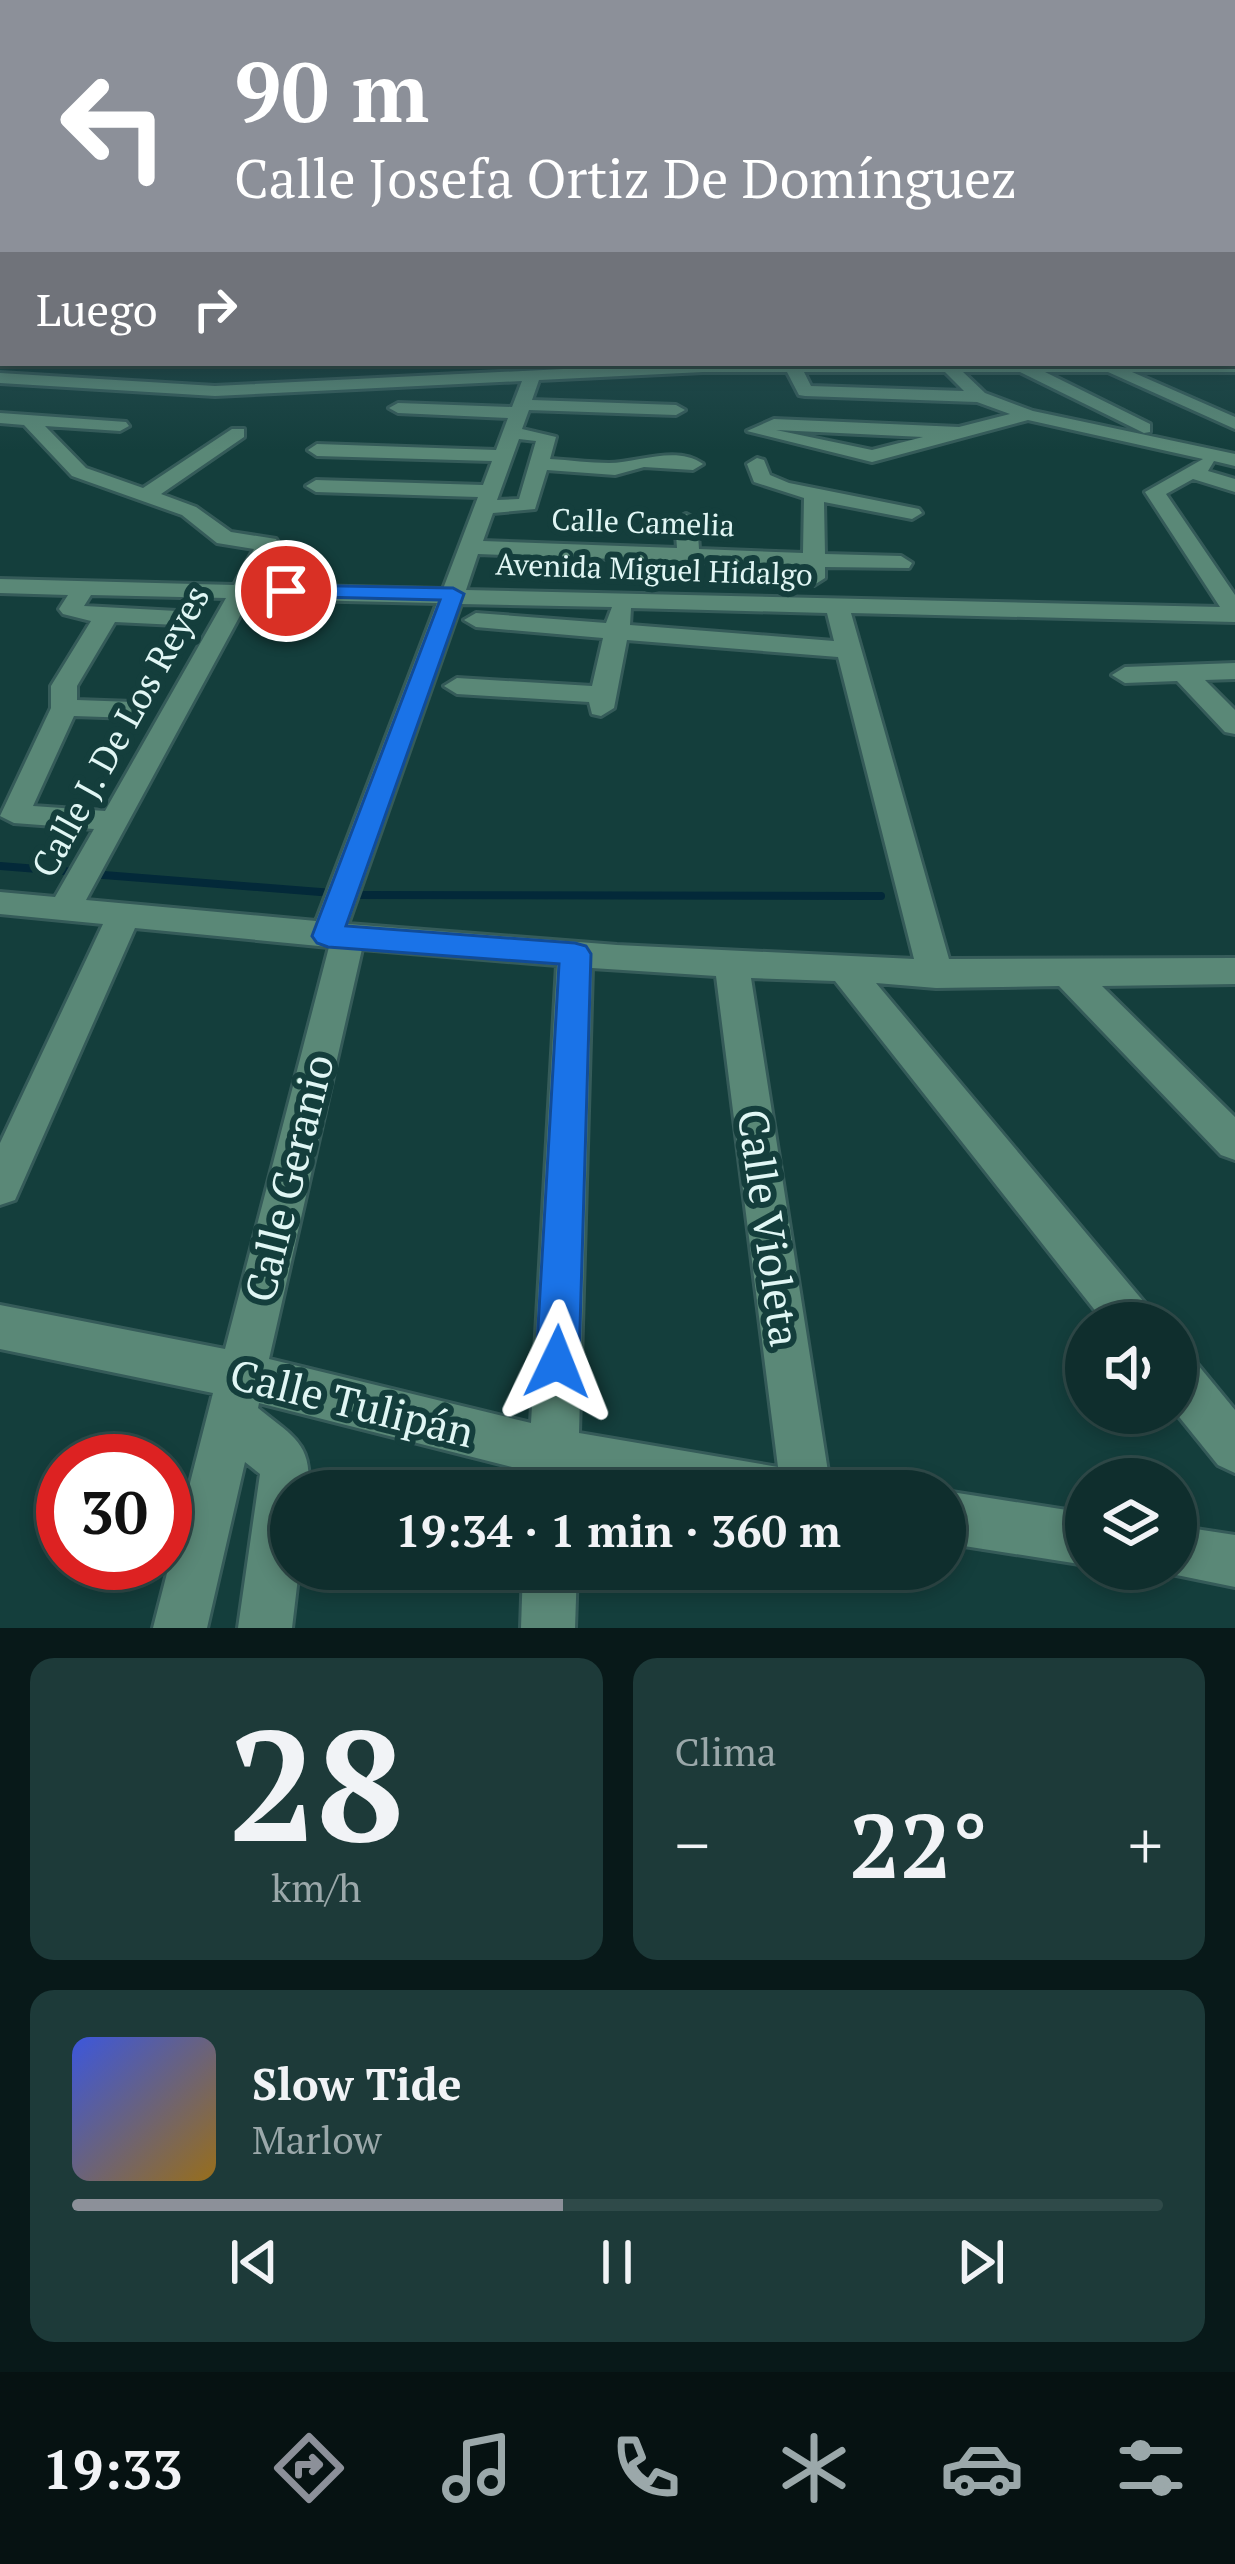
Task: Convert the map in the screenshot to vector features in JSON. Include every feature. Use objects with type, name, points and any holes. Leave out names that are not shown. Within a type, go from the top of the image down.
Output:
[{"type":"street","points":[[258,390],[262,366]]},
{"type":"street","points":[[0,378],[258,390],[464,369],[534,372],[668,366]]},
{"type":"street","points":[[792,366],[802,388],[814,392],[979,397],[1028,415],[1235,460]]},
{"type":"street","points":[[948,366],[979,397]]},
{"type":"street","points":[[948,366],[1233,368]]},
{"type":"street","points":[[1106,366],[1235,424]]},
{"type":"street","points":[[1020,367],[1175,446]]},
{"type":"street","name":"Calle Geranio","points":[[180,1628],[236,1396],[340,916],[534,372]]},
{"type":"street","points":[[32,413],[69,382]]},
{"type":"street","points":[[316,486],[528,505],[545,435],[398,408]]},
{"type":"street","points":[[317,450],[676,410]]},
{"type":"street","points":[[32,413],[79,472],[145,496],[238,433]]},
{"type":"street","points":[[0,418],[32,413],[120,426]]},
{"type":"street","points":[[959,433],[774,424],[756,431],[863,456],[959,433],[1028,415]]},
{"type":"street","points":[[541,464],[615,469],[643,461],[693,464]]},
{"type":"street","points":[[757,464],[769,483],[912,513]]},
{"type":"street","points":[[1235,486],[1197,467],[1155,492],[1235,613]]},
{"type":"street","points":[[814,494],[814,560],[826,605],[849,650],[936,975]]},
{"type":"street","name":"Calle J. De Los Reyes","points":[[76,888],[267,542],[225,538],[189,511],[145,496]]},
{"type":"street","points":[[686,520],[688,555]]},
{"type":"street","name":"Calle Camelia","points":[[470,547],[901,563]]},
{"type":"street","name":"Avenida Miguel Hidalgo","points":[[0,586],[1235,613]]},
{"type":"street","points":[[84,587],[71,609],[177,618]]},
{"type":"street","points":[[458,686],[602,702],[622,599]]},
{"type":"street","points":[[106,615],[64,686],[64,708],[14,814],[115,821]]},
{"type":"street","points":[[476,620],[849,650]]},
{"type":"street","points":[[1125,675],[1235,671]]},
{"type":"street","points":[[1184,673],[1235,726]]},
{"type":"street","points":[[64,708],[133,710]]},
{"type":"street","points":[[0,903],[76,888],[124,915],[340,916],[575,954],[848,973],[1070,976],[1235,970]]},
{"type":"street","points":[[0,1187],[124,915]]},
{"type":"street","points":[[553,1470],[575,954]]},
{"type":"street","name":"Calle Violeta","points":[[732,964],[803,1470]]},
{"type":"street","points":[[848,973],[1116,1302]]},
{"type":"street","points":[[1070,976],[1235,1144]]},
{"type":"street","name":"Calle Tulipán","points":[[0,1327],[236,1396],[545,1470]]},
{"type":"street","points":[[236,1396],[286,1464],[265,1628]]},
{"type":"street","points":[[1197,1402],[1235,1448]]},
{"type":"street","points":[[966,1520],[1065,1535]]},
{"type":"street","points":[[1197,1555],[1235,1561]]},
{"type":"street","points":[[548,1628],[549,1590]]},
{"type":"waterway","points":[[0,866],[76,872]]},
{"type":"waterway","points":[[91,874],[333,893]]},
{"type":"waterway","points":[[348,895],[881,896]]},
{"type":"route","points":[[286,591],[453,594],[328,936],[575,954],[557,1362]]}]
